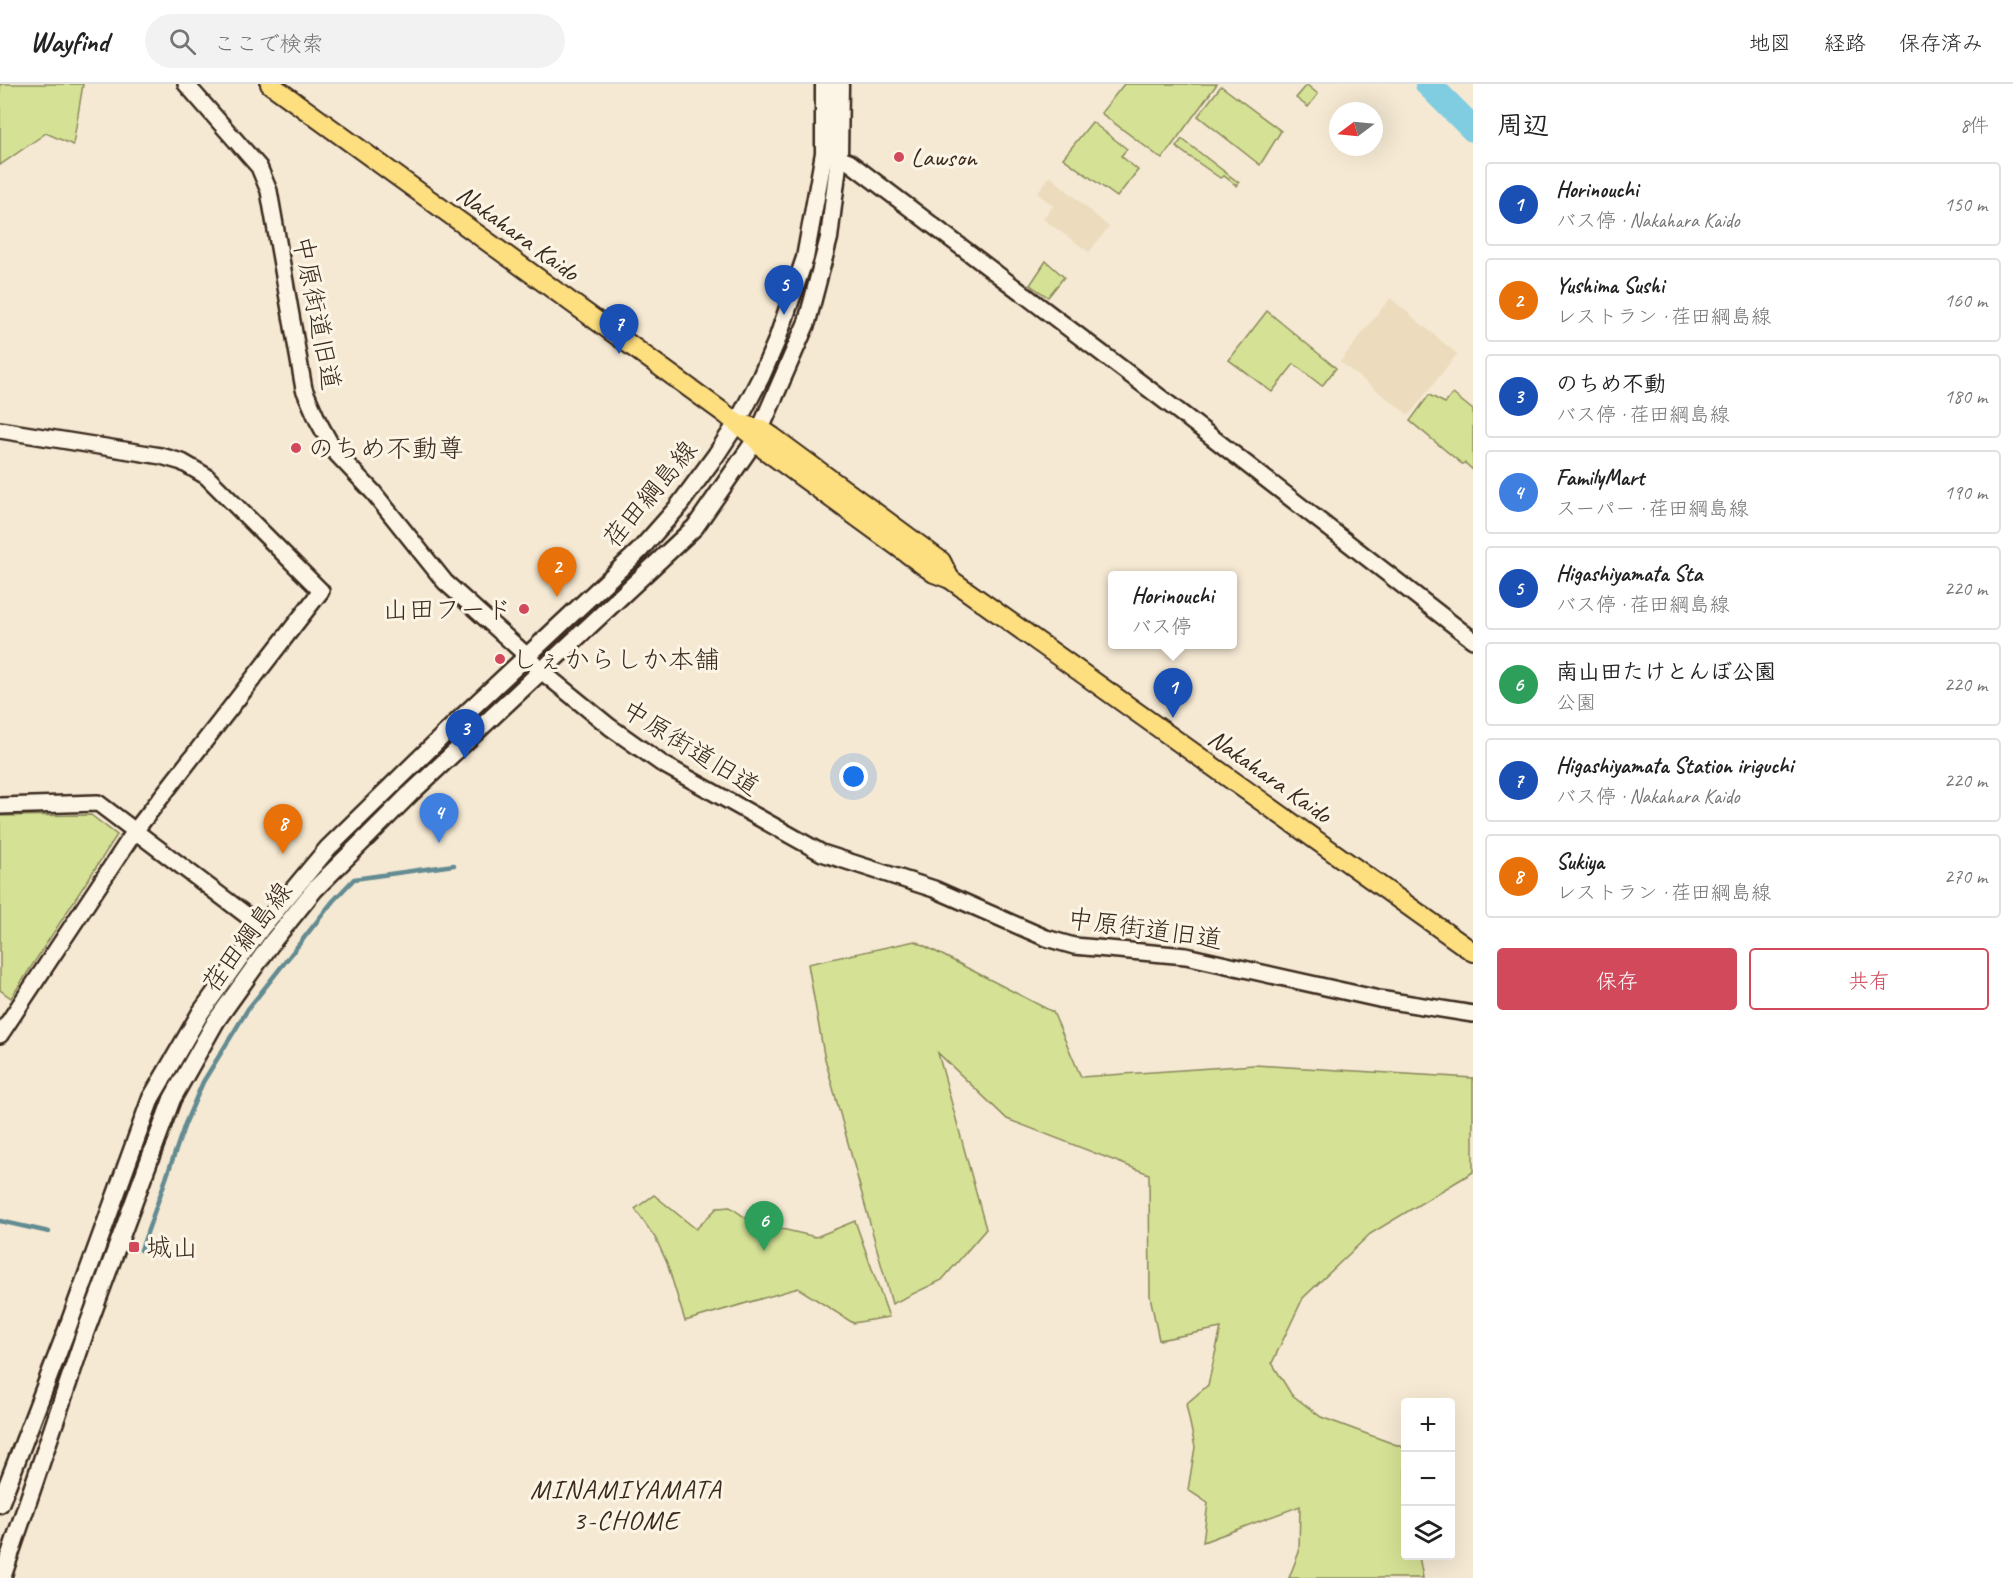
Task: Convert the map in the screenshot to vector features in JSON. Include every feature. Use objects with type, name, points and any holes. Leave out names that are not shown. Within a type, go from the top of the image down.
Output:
[{"type":"main road","name":"Nakahara Kaido","points":[[270,84],[737,423],[758,434],[765,450],[934,573],[950,579],[1473,952]]},
{"type":"main road","name":"荏田綱島線","points":[[0,1504],[66,1332],[151,1098],[201,1012],[262,927],[306,873],[342,834],[526,656],[639,551],[662,526],[716,455],[737,423],[777,340],[799,278],[831,155],[824,84]]},
{"type":"main road","name":"荏田綱島線","points":[[2,1578],[84,1336],[172,1099],[216,1021],[273,941],[315,889],[410,794],[540,670],[695,527],[758,434],[807,322],[829,238],[831,155],[840,84]]},
{"type":"street","name":"中原街道旧道","points":[[186,84],[259,167],[269,191],[304,389],[335,452],[373,492],[445,582],[540,670],[610,727],[661,763],[822,853],[934,889],[1046,938],[1074,946],[1186,956],[1379,999],[1473,1014]]},
{"type":"street","points":[[831,155],[849,162],[1116,364],[1473,640]]},
{"type":"street","points":[[0,430],[161,456],[182,462],[206,476],[321,591],[135,831],[0,1035]]},
{"type":"street","points":[[0,806],[98,803],[262,927]]},
{"type":"shaded area","points":[[1050,176],[1109,227],[1089,252],[1043,219],[1053,206],[1037,193]]},
{"type":"shaded area","points":[[1390,298],[1457,354],[1409,415],[1340,362]]},
{"type":"green space","points":[[0,84],[83,84],[73,145],[46,133],[0,165]]},
{"type":"green space","points":[[1124,84],[1217,84],[1162,159],[1101,113]]},
{"type":"green space","points":[[1307,85],[1318,94],[1308,107],[1296,98]]},
{"type":"green space","points":[[1221,86],[1281,131],[1260,165],[1198,116]]},
{"type":"green space","points":[[1092,122],[1127,149],[1121,156],[1138,170],[1117,197],[1063,158]]},
{"type":"green space","points":[[1182,139],[1239,183],[1237,186],[1224,176],[1220,178],[1176,147]]},
{"type":"green space","points":[[1046,261],[1064,277],[1048,297],[1030,285]]},
{"type":"green space","points":[[1267,311],[1336,368],[1322,386],[1294,364],[1272,392],[1229,360]]},
{"type":"green space","points":[[1453,394],[1473,410],[1473,470],[1465,463],[1462,464],[1410,421],[1429,395],[1445,403]]},
{"type":"green space","points":[[91,815],[117,835],[11,998],[0,990],[0,816]]},
{"type":"green space","points":[[915,941],[1053,1012],[1081,1077],[1254,1065],[1473,1078],[1473,1172],[1370,1234],[1303,1298],[1272,1363],[1291,1394],[1321,1417],[1401,1447],[1401,1560],[1420,1560],[1423,1578],[1289,1578],[1299,1552],[1300,1506],[1203,1542],[1208,1503],[1188,1490],[1195,1447],[1186,1404],[1208,1385],[1221,1328],[1159,1340],[1150,1296],[1149,1174],[1007,1119],[938,1053],[986,1229],[942,1280],[892,1304],[824,1055],[808,964]]},
{"type":"green space","points":[[654,1195],[696,1229],[717,1208],[730,1207],[752,1222],[816,1237],[855,1221],[889,1317],[853,1323],[798,1288],[685,1321],[667,1263],[656,1239],[635,1209]]},
{"type":"waterway","points":[[1428,84],[1473,129]]},
{"type":"waterway","points":[[141,1250],[185,1124],[203,1082],[248,1009],[333,901],[354,879],[454,865]]},
{"type":"waterway","points":[[0,1221],[49,1232]]},
{"type":"place","name":"Lawson","points":[[899,157]]},
{"type":"place","name":"Higashiyamata Sta","points":[[784,315]]},
{"type":"place","name":"Higashiyamata Station iriguchi","points":[[619,354]]},
{"type":"place","name":"のちめ不動尊","points":[[296,448]]},
{"type":"place","name":"Yushima Sushi","points":[[557,597]]},
{"type":"place","name":"山田フード","points":[[524,609]]},
{"type":"place","name":"しぇからしか本舗","points":[[500,659]]},
{"type":"place","name":"Horinouchi","points":[[1173,718]]},
{"type":"place","name":"のちめ不動","points":[[465,759]]},
{"type":"place","name":"FamilyMart","points":[[439,843]]},
{"type":"place","name":"Sukiya","points":[[283,854]]},
{"type":"place","name":"城山","points":[[134,1247]]},
{"type":"place","name":"南山田たけとんぼ公園","points":[[764,1251]]},
{"type":"district","name":"MINAMIYAMATA 3-CHOME","points":[[626,1504]]}]
